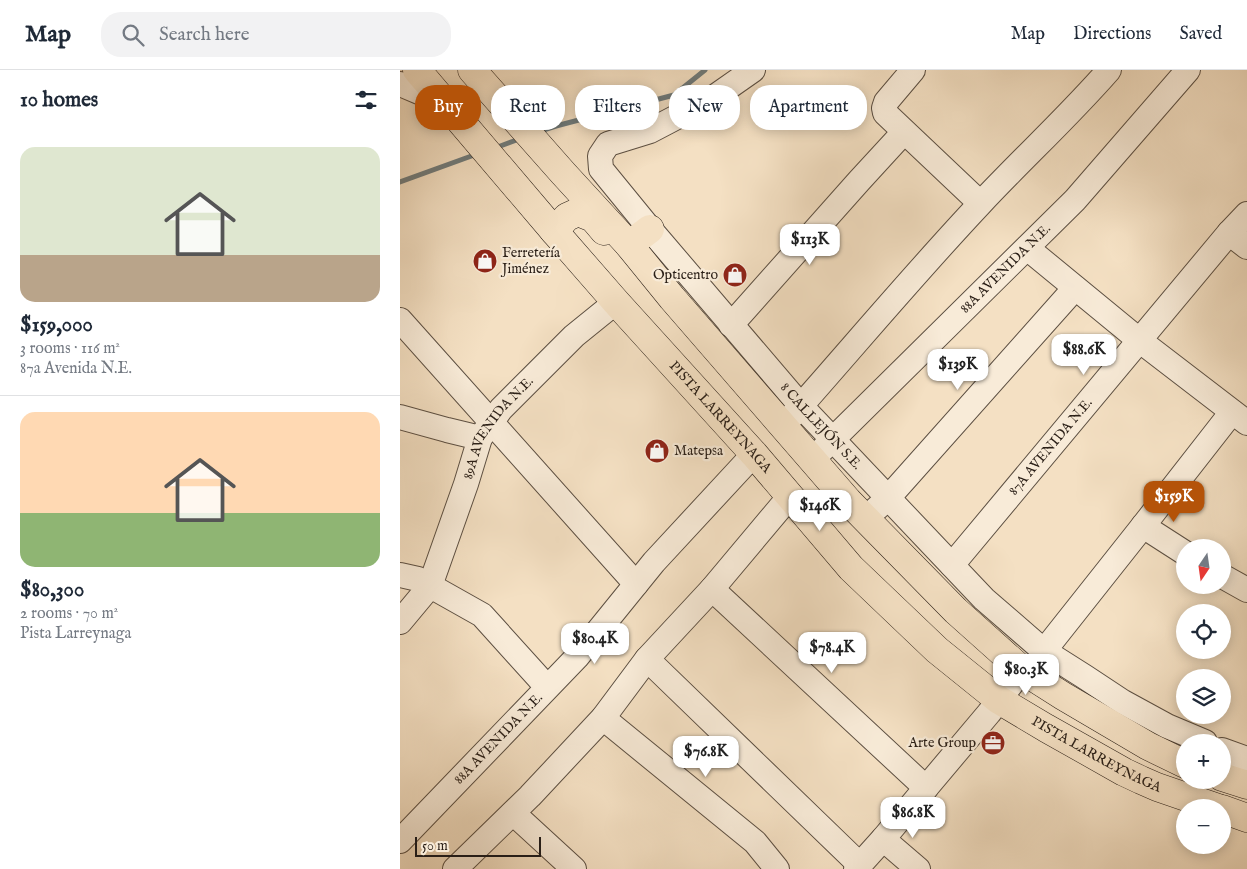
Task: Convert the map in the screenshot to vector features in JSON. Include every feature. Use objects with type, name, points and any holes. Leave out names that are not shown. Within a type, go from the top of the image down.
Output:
[{"type":"main road","name":"PISTA LARREYNAGA","points":[[416,70],[429,85]]},
{"type":"main road","points":[[480,74],[503,104],[563,173],[639,237],[672,298],[857,510],[956,611],[1022,670],[1148,746],[1176,760]]},
{"type":"main road","name":"PISTA LARREYNAGA","points":[[468,130],[616,302],[754,454],[850,568],[937,650],[999,700],[1046,728],[1124,772],[1157,787],[1192,799]]},
{"type":"main road","points":[[554,231],[567,217],[578,212],[593,218],[658,290],[672,298]]},
{"type":"main road","points":[[790,496],[812,509],[827,512],[839,508],[857,510]]},
{"type":"main road","points":[[1231,780],[1247,785]]},
{"type":"main road","points":[[1231,812],[1247,818]]},
{"type":"street","name":"8 CALLEJÓN S.E.","points":[[753,70],[713,98],[650,131],[608,144],[600,156],[600,169],[639,237],[732,325],[832,440],[984,598],[1044,650],[1123,702],[1186,734]]},
{"type":"street","points":[[913,70],[886,102],[885,113],[980,203]]},
{"type":"street","points":[[783,426],[892,300],[980,203],[1084,99],[1109,70]]},
{"type":"street","name":"88A AVENIDA N.E.","points":[[813,460],[1075,200],[1188,70]]},
{"type":"street","points":[[400,84],[415,90]]},
{"type":"street","points":[[732,325],[904,132]]},
{"type":"street","name":"87A AVENIDA N.E.","points":[[952,565],[1139,340],[1238,240],[1247,214]]},
{"type":"street","points":[[1027,248],[1139,340],[1240,417],[1143,526],[1044,650]]},
{"type":"street","points":[[857,510],[888,498],[1075,288]]},
{"type":"street","name":"89A AVENIDA N.E.","points":[[430,586],[486,431],[501,409],[574,336],[616,302]]},
{"type":"street","points":[[400,320],[486,431],[636,584]]},
{"type":"street","points":[[400,417],[486,431]]},
{"type":"street","name":"88A AVENIDA N.E.","points":[[400,841],[576,657],[654,562],[754,454]]},
{"type":"street","points":[[455,869],[530,796],[603,718],[647,659],[712,589],[790,496]]},
{"type":"street","points":[[1143,526],[1176,547]]},
{"type":"street","points":[[400,575],[418,579],[482,615],[547,687]]},
{"type":"street","points":[[1231,581],[1247,590]]},
{"type":"street","points":[[400,622],[430,586]]},
{"type":"street","points":[[712,589],[926,788]]},
{"type":"street","points":[[647,659],[858,867],[926,788],[1022,670]]},
{"type":"street","points":[[603,718],[754,842],[777,869]]},
{"type":"street","points":[[1231,753],[1247,759]]},
{"type":"street","points":[[513,812],[574,869]]},
{"type":"street","points":[[883,839],[918,869]]},
{"type":"waterway","points":[[537,132],[674,95],[705,70]]},
{"type":"waterway","points":[[495,148],[522,138]]},
{"type":"waterway","points":[[400,182],[477,154]]},
{"type":"place","name":"Ferretería Jiménez","points":[[485,261]]},
{"type":"place","name":"Opticentro","points":[[735,275]]},
{"type":"place","name":"Matepsa","points":[[657,451]]},
{"type":"place","name":"Arte Group","points":[[993,743]]}]
